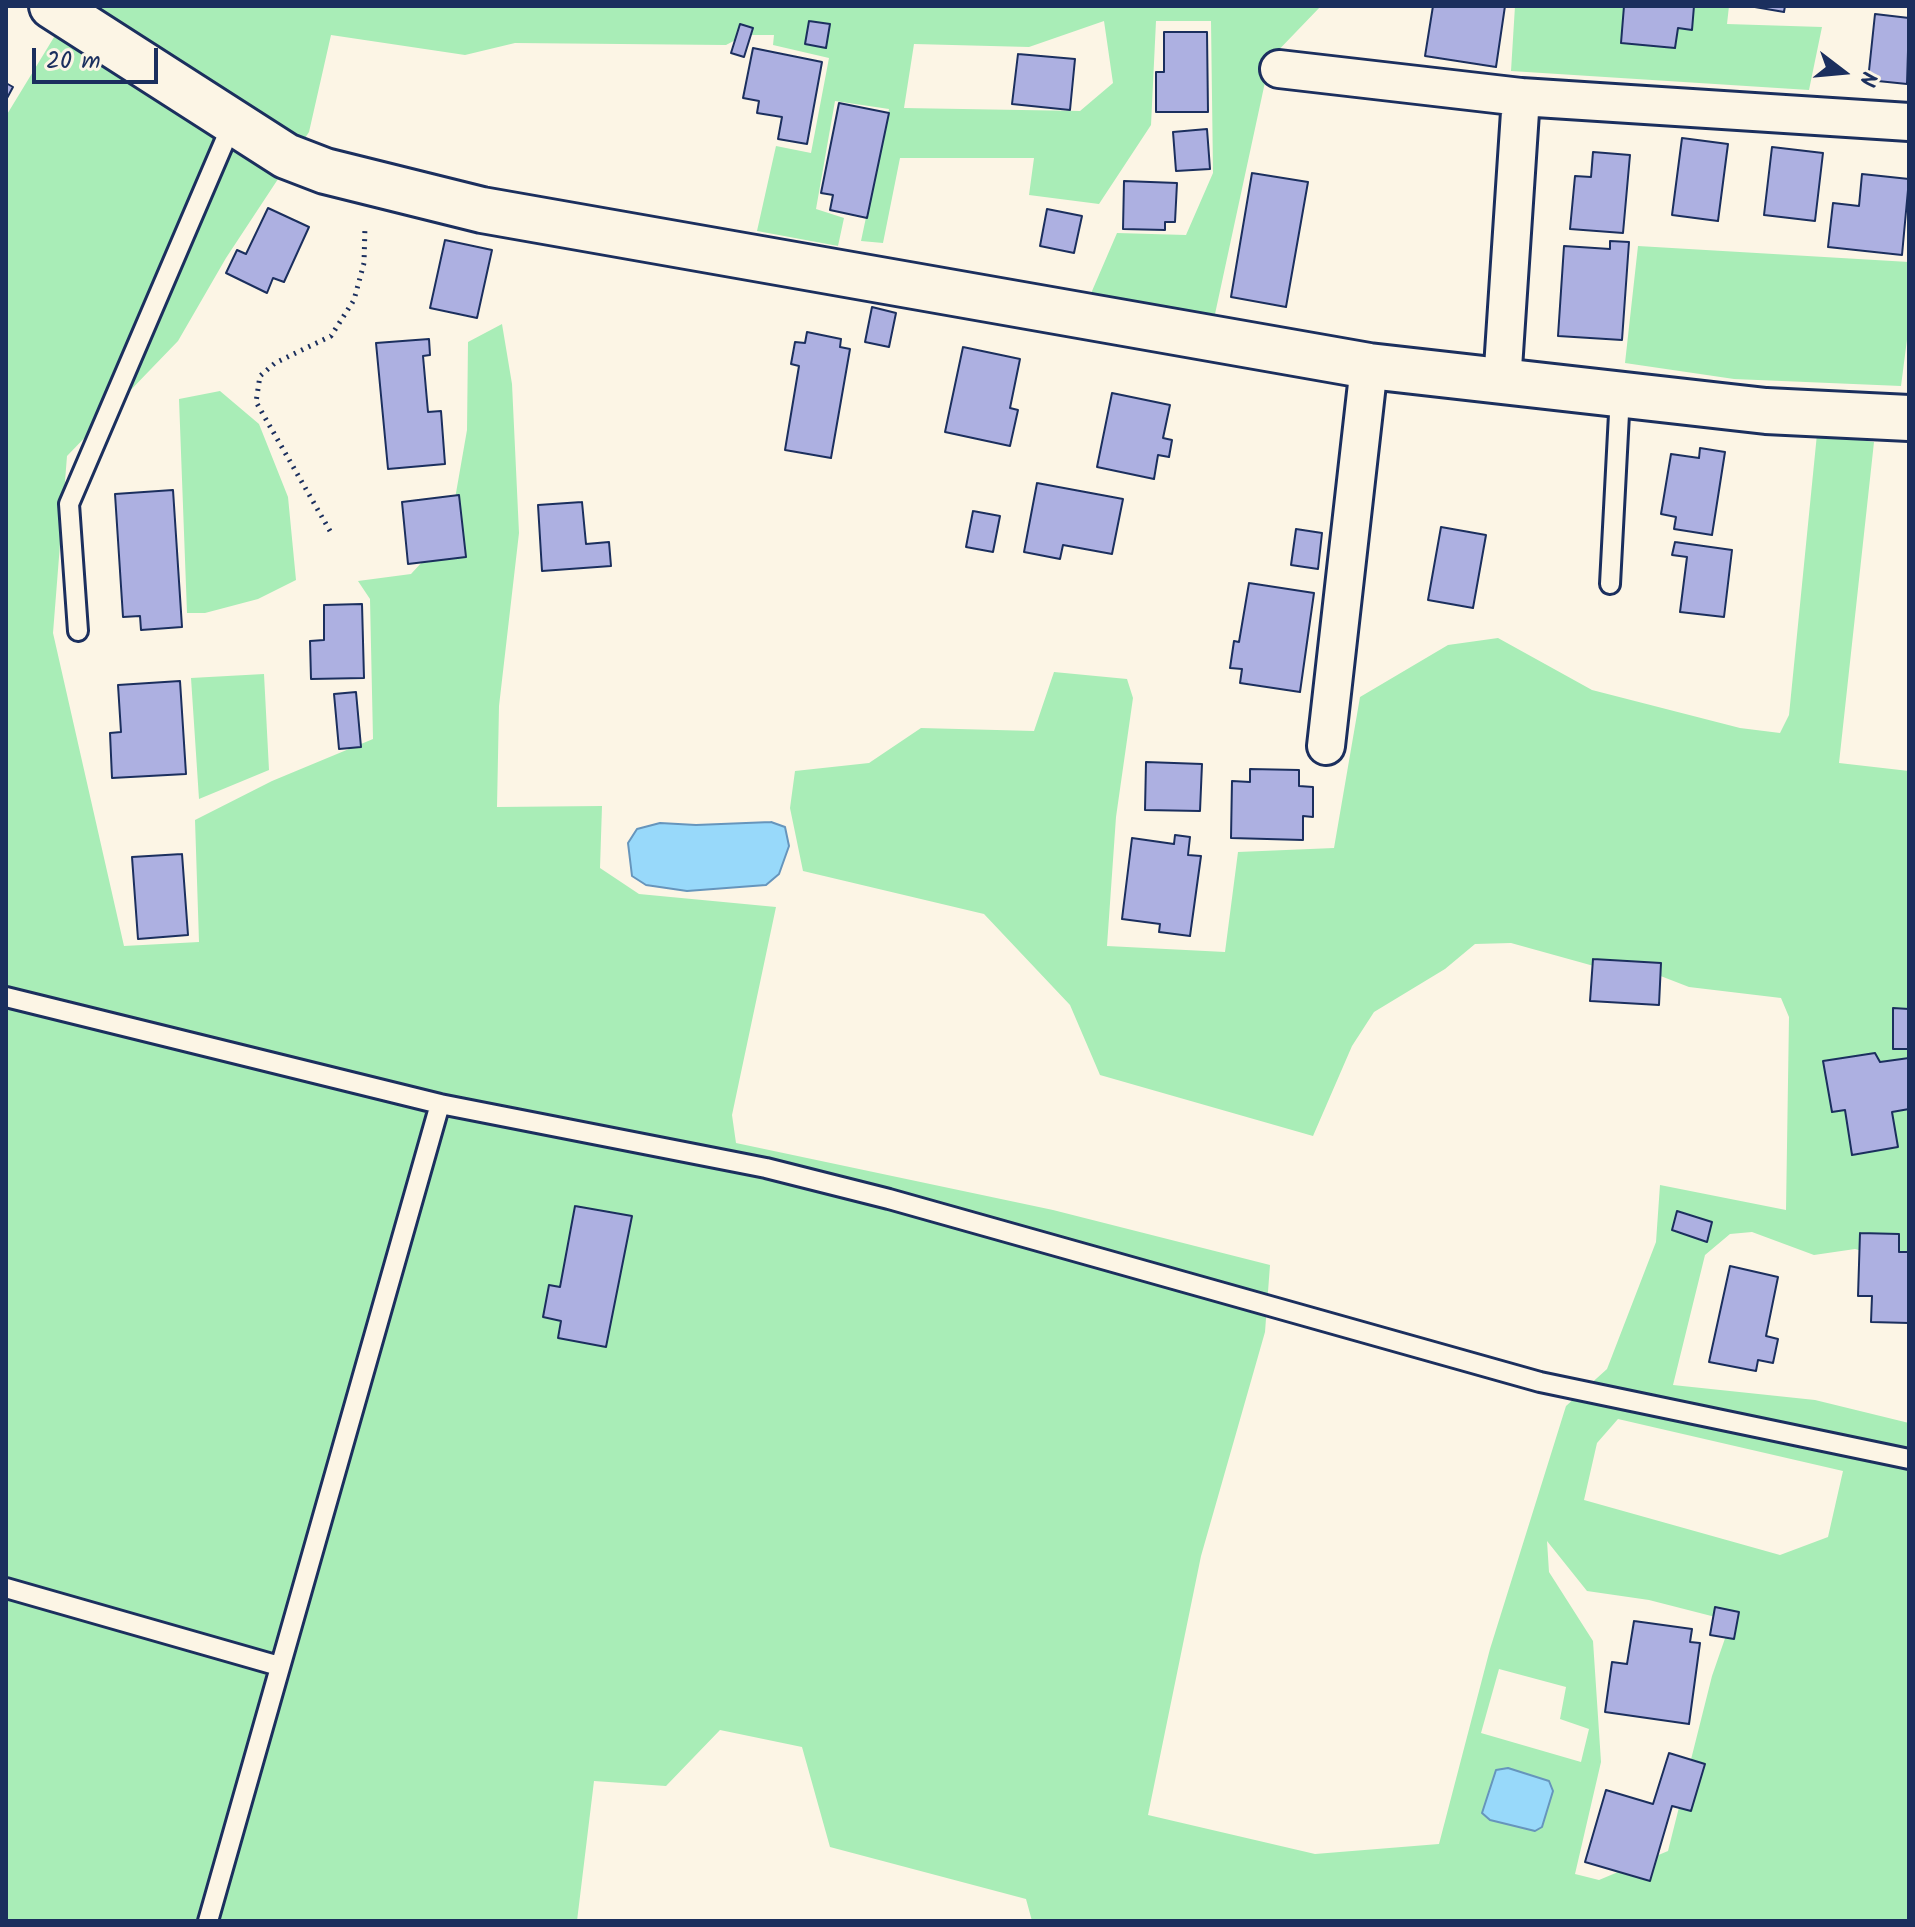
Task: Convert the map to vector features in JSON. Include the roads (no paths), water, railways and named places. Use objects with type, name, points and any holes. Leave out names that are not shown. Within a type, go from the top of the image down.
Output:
[{"type":"street","points":[[52,6],[286,156],[366,181],[482,210],[1369,366],[1766,411],[1909,418]]},
{"type":"street","points":[[1279,69],[1521,97],[1909,122]]},
{"type":"street","points":[[1502,383],[1521,97]]},
{"type":"street","points":[[1326,746],[1369,366]]},
{"type":"lane","points":[[78,631],[69,504],[232,124]]},
{"type":"lane","points":[[1610,584],[1620,395]]},
{"type":"lane","points":[[6,997],[440,1104],[766,1168],[889,1199],[1540,1382],[1909,1459]]},
{"type":"lane","points":[[208,1921],[440,1104]]},
{"type":"lane","points":[[6,1588],[279,1666]]},
{"type":"water","points":[[771,822],[785,827],[789,846],[779,874],[766,885],[687,891],[646,885],[632,876],[628,843],[637,829],[660,823]]},
{"type":"water","points":[[1508,1768],[1549,1781],[1553,1791],[1542,1827],[1535,1831],[1490,1820],[1482,1813],[1496,1770]]}]
